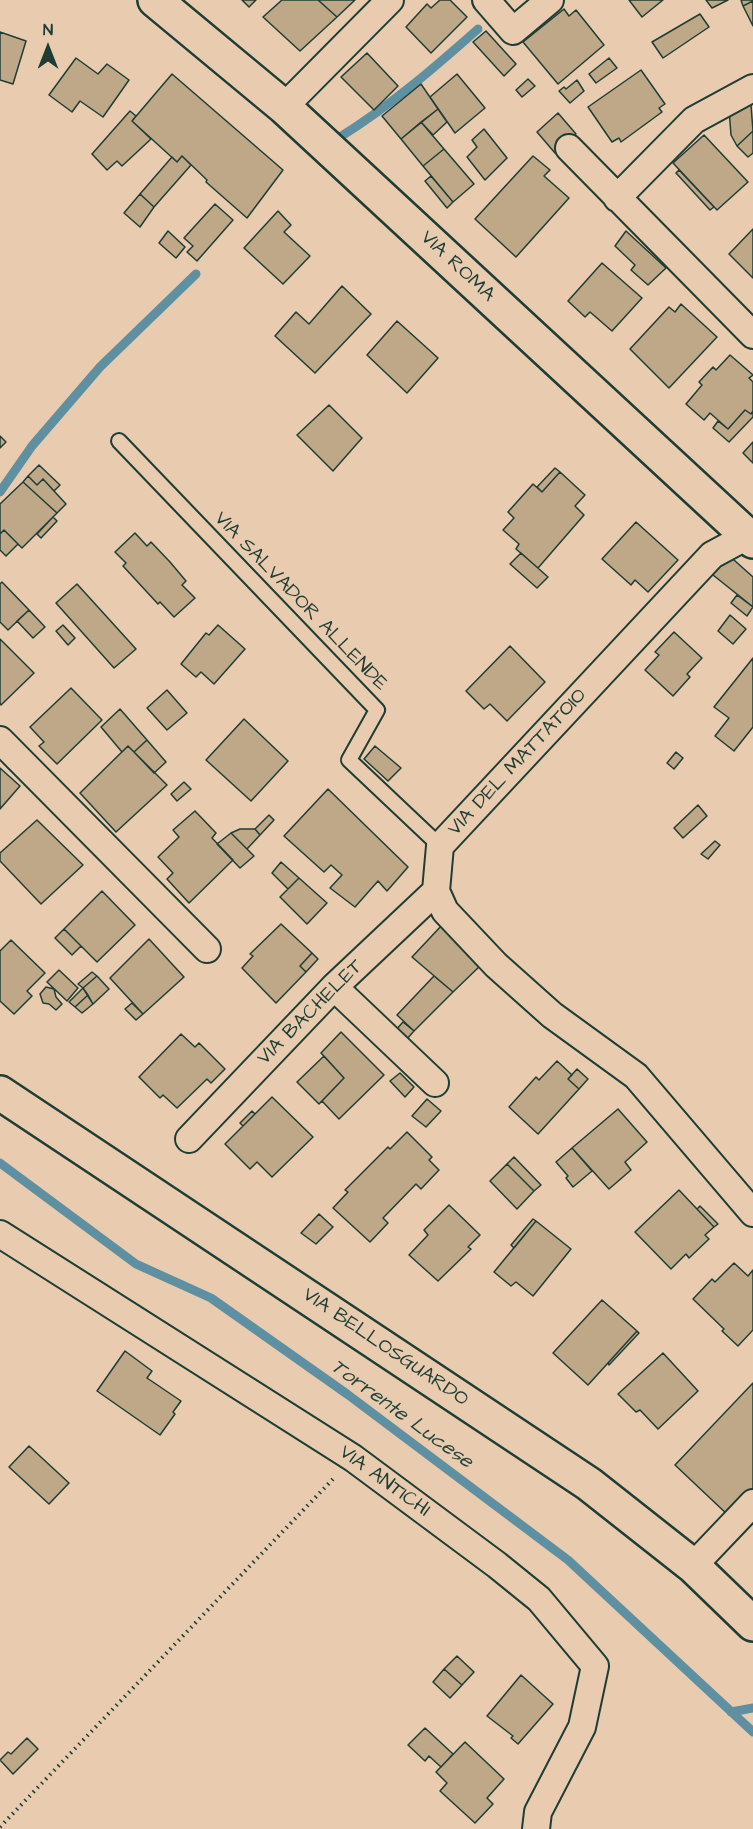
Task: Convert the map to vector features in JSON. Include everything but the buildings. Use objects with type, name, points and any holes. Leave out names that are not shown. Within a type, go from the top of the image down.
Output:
[{"type":"main road","name":"VIA ROMA","points":[[155,0],[284,107],[751,536]]},
{"type":"main road","name":"VIA BELLOSGUARDO","points":[[0,1093],[589,1484],[693,1566],[753,1624]]},
{"type":"street","points":[[284,107],[390,0]]},
{"type":"street","points":[[486,0],[513,31],[550,0]]},
{"type":"street","points":[[617,198],[694,120],[753,88]]},
{"type":"street","points":[[568,148],[753,335]]},
{"type":"street","name":"VIA DEL MATTATOIO","points":[[436,891],[440,846],[712,555],[751,536]]},
{"type":"street","points":[[0,740],[207,949]]},
{"type":"street","points":[[436,891],[445,911],[496,965],[552,1015],[636,1076],[753,1213]]},
{"type":"street","name":"VIA BACHELET","points":[[189,1139],[334,987],[436,891]]},
{"type":"street","points":[[334,987],[435,1083]]},
{"type":"street","name":"VIA ANTICHI","points":[[0,1234],[353,1458],[539,1599],[595,1666],[582,1726],[538,1812],[536,1829]]},
{"type":"street","points":[[693,1566],[753,1503]]},
{"type":"lane","name":"VIA SALVADOR ALLENDE","points":[[118,441],[377,710],[349,760],[440,846]]},
{"type":"path","points":[[0,1827],[353,1458]]},
{"type":"waterway","points":[[340,137],[394,99],[478,29]]},
{"type":"waterway","points":[[0,492],[32,446],[100,367],[196,274]]},
{"type":"waterway","name":"Torrente Lucese","points":[[0,1163],[136,1264],[211,1298],[347,1394],[568,1560],[753,1732]]},
{"type":"waterway","points":[[731,1712],[753,1708]]}]
